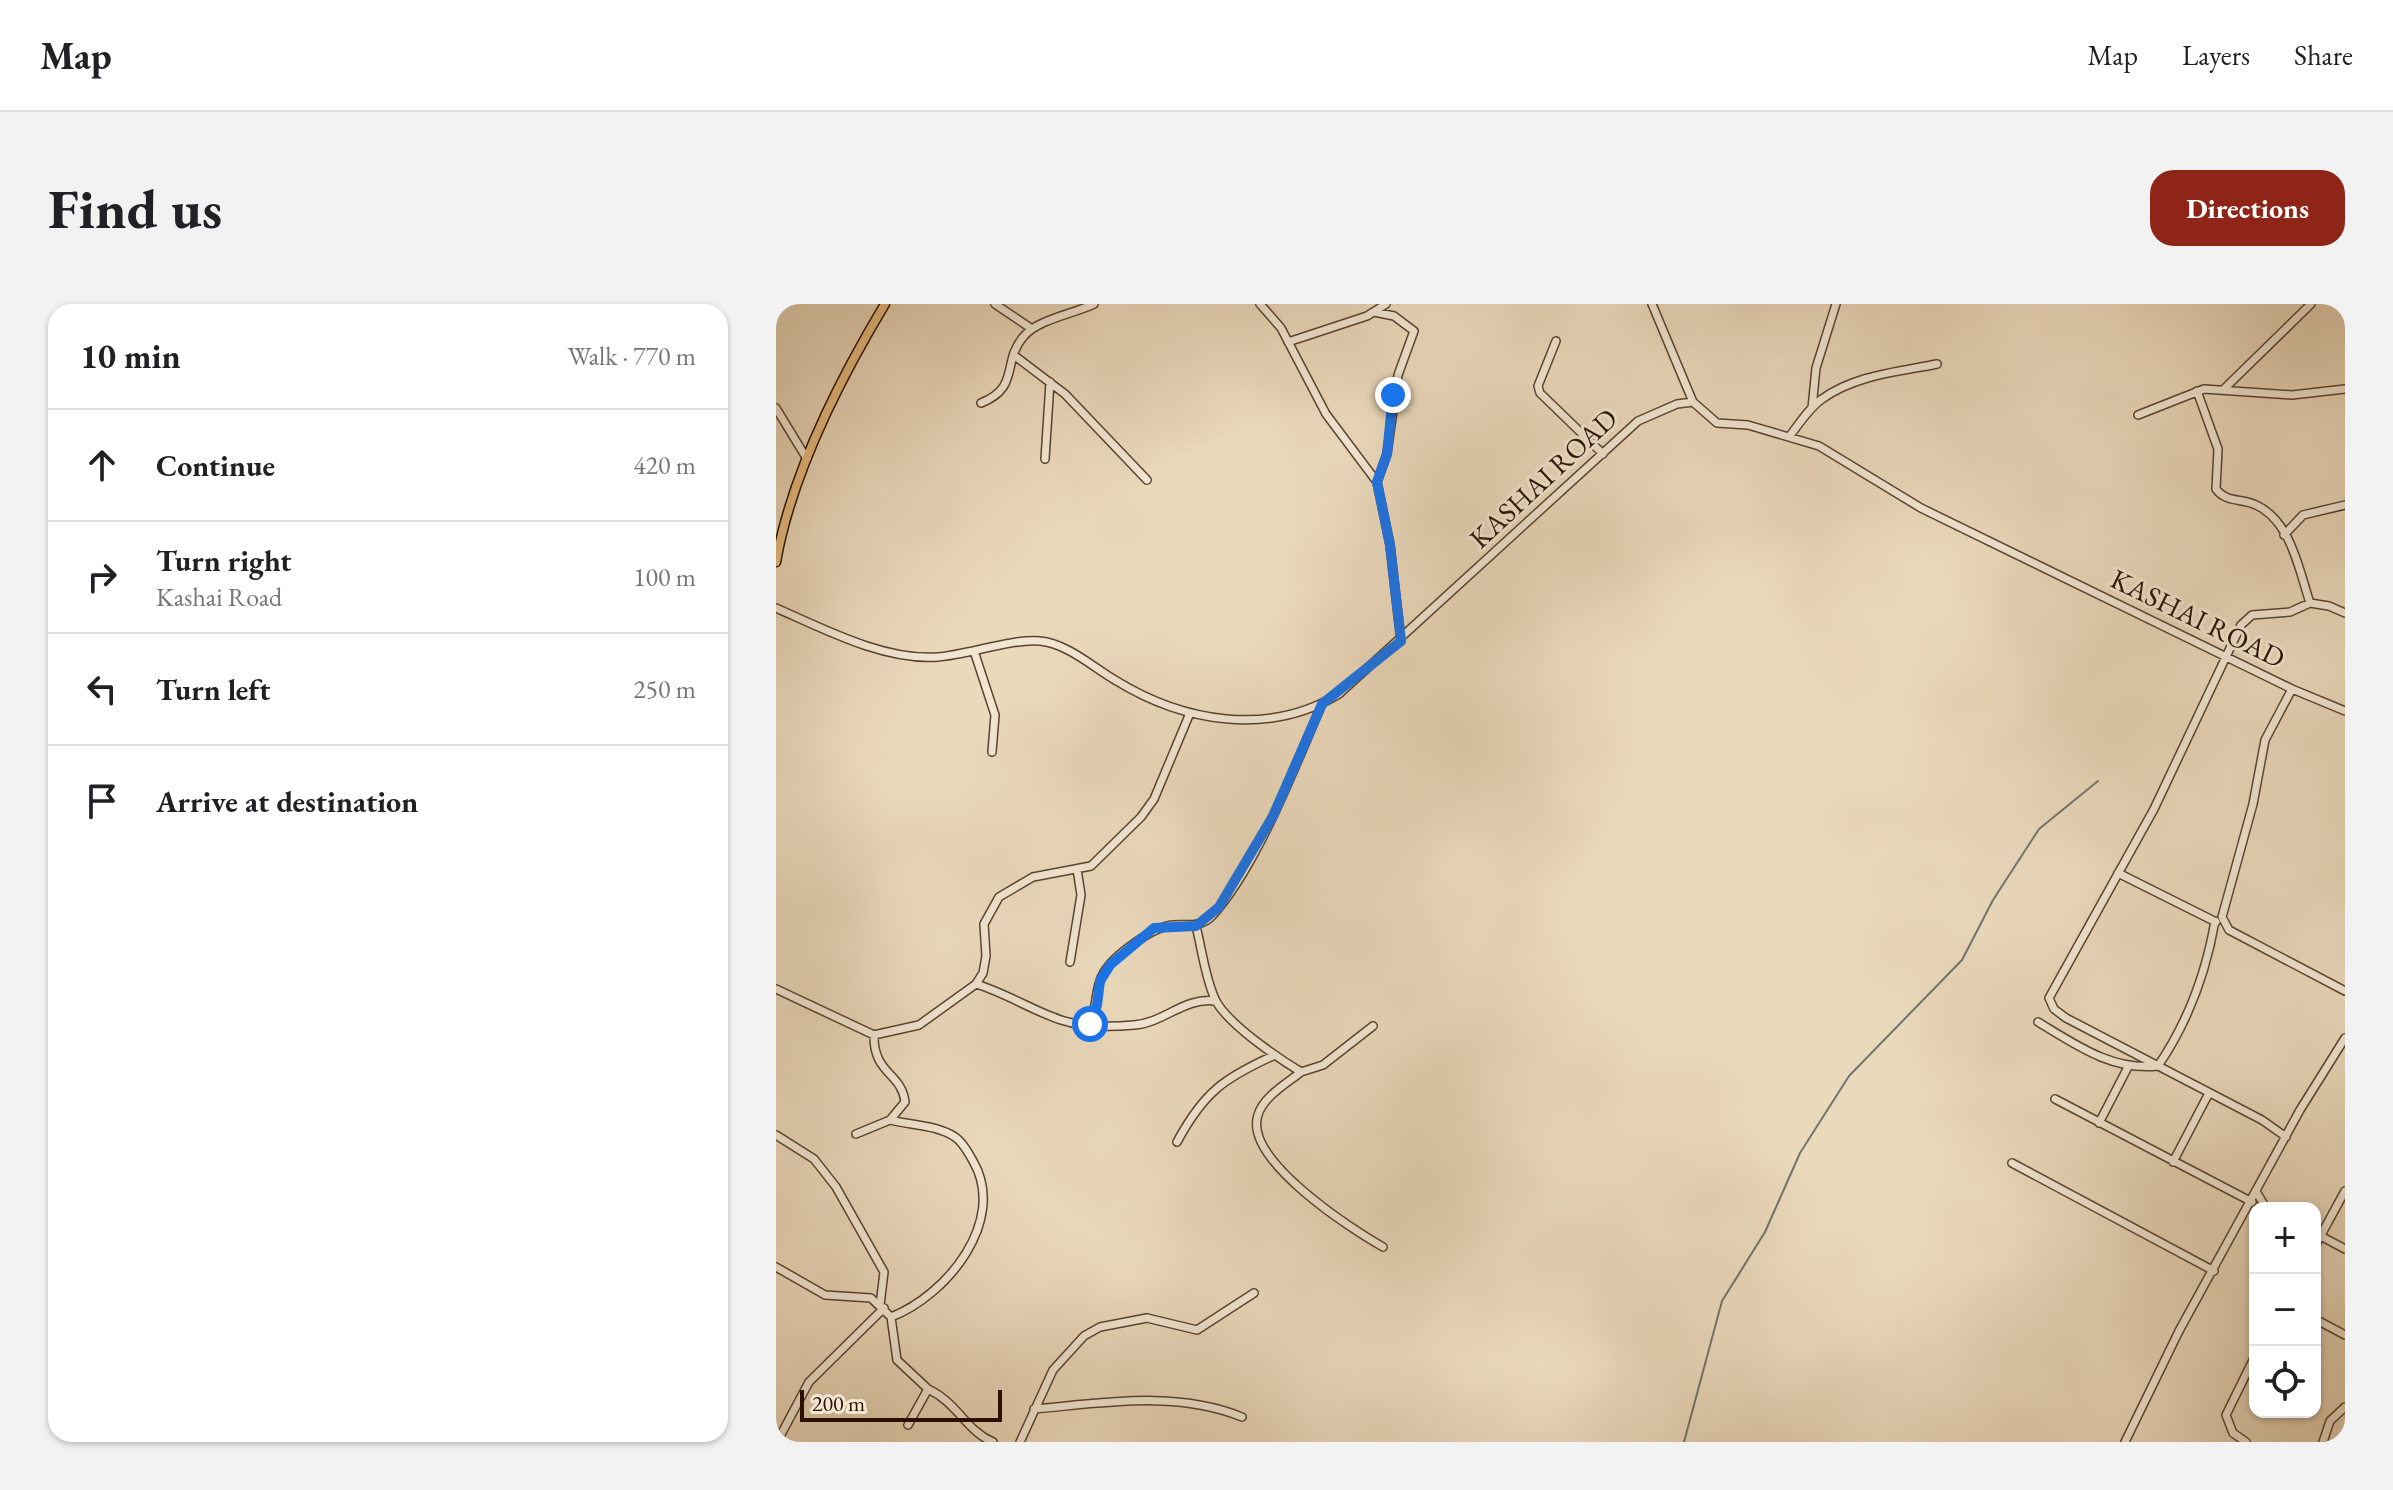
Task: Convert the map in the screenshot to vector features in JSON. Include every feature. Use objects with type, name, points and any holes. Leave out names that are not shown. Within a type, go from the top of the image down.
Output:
[{"type":"main road","points":[[776,562],[787,507],[807,459],[885,304]]},
{"type":"street","points":[[995,304],[1032,329]]},
{"type":"street","points":[[981,403],[1006,387],[1020,342],[1032,329],[1094,304]]},
{"type":"street","points":[[1260,304],[1272,315],[1326,414],[1377,482],[1390,545],[1401,641]]},
{"type":"street","points":[[1288,342],[1374,312],[1386,304]]},
{"type":"street","points":[[1652,304],[1672,344],[1693,402]]},
{"type":"street","points":[[1812,408],[1816,368],[1836,304]]},
{"type":"street","points":[[2225,388],[2311,304]]},
{"type":"street","points":[[1374,312],[1394,316],[1414,331],[1398,375],[1387,454],[1377,482]]},
{"type":"street","points":[[1556,341],[1538,386],[1540,393],[1603,454]]},
{"type":"street","points":[[1015,356],[1050,382],[1147,480]]},
{"type":"street","points":[[1789,437],[1822,399],[1865,378],[1937,364]]},
{"type":"street","points":[[1045,459],[1050,382]]},
{"type":"street","points":[[2138,415],[2197,391],[2225,388],[2292,395],[2345,389]]},
{"type":"street","points":[[2197,391],[2218,449],[2216,489],[2228,499],[2248,501],[2267,511],[2294,551],[2310,603]]},
{"type":"street","name":"KASHAI ROAD","points":[[776,608],[892,652],[935,657],[1039,640],[1063,649],[1128,688],[1190,713],[1246,721],[1276,718],[1322,704],[1401,641],[1638,421],[1677,404],[1693,402],[1717,423],[1748,425],[1819,446],[1921,508],[2292,689],[2342,709]]},
{"type":"street","points":[[776,408],[807,459]]},
{"type":"street","points":[[2284,535],[2303,515],[2345,505]]},
{"type":"street","points":[[2286,1137],[2273,1126],[2066,1018],[2054,1009],[2049,998],[2179,760],[2246,618],[2259,613],[2290,612],[2310,603],[2345,613]]},
{"type":"street","points":[[974,651],[995,715],[992,752]]},
{"type":"street","points":[[2158,1066],[2179,1032],[2203,976],[2253,804],[2265,740],[2292,689]]},
{"type":"street","points":[[2342,709],[2345,700]]},
{"type":"street","points":[[1090,1024],[1097,1005],[1100,981],[1110,965],[1154,928],[1196,926],[1219,907],[1273,816],[1322,704]]},
{"type":"street","points":[[776,989],[874,1035],[919,1025],[976,984],[986,964],[985,918],[999,897],[1020,881],[1060,870],[1091,866],[1148,809],[1190,713]]},
{"type":"street","points":[[1070,962],[1081,895],[1077,869]]},
{"type":"street","points":[[2118,873],[2345,991]]},
{"type":"street","points":[[1196,926],[1215,1001],[1275,1055],[1301,1072]]},
{"type":"street","points":[[976,984],[1009,994],[1059,1020],[1090,1024],[1137,1025],[1194,1001],[1215,1001]]},
{"type":"street","points":[[2038,1022],[2089,1052],[2128,1067],[2158,1066]]},
{"type":"street","points":[[1373,1026],[1323,1065],[1301,1072],[1261,1107],[1256,1123],[1259,1136],[1292,1180],[1337,1221],[1383,1247]]},
{"type":"street","points":[[856,1134],[890,1120],[903,1108],[905,1097],[875,1057],[874,1035]]},
{"type":"street","points":[[2055,1099],[2252,1202],[2286,1137],[2345,1038]]},
{"type":"street","points":[[1177,1142],[1192,1114],[1219,1084],[1275,1055]]},
{"type":"street","points":[[2099,1123],[2128,1067]]},
{"type":"street","points":[[2173,1162],[2209,1093]]},
{"type":"street","points":[[890,1120],[946,1132],[957,1139],[978,1169],[984,1188],[983,1219],[978,1232],[949,1274],[938,1289],[891,1317]]},
{"type":"street","points":[[776,1135],[814,1159],[836,1187],[884,1272],[882,1306],[809,1382],[777,1442]]},
{"type":"street","points":[[2012,1163],[2214,1271]]},
{"type":"street","points":[[2321,1230],[2345,1191]]},
{"type":"street","points":[[2257,1193],[2262,1202]]},
{"type":"street","points":[[2125,1442],[2172,1345],[2249,1207]]},
{"type":"street","points":[[2321,1237],[2345,1249]]},
{"type":"street","points":[[776,1267],[825,1295],[866,1296],[882,1306],[891,1317],[897,1360],[928,1389],[946,1398],[980,1436],[993,1442]]},
{"type":"street","points":[[1020,1442],[1053,1370],[1069,1349],[1100,1327],[1155,1318],[1197,1330],[1254,1293]]},
{"type":"street","points":[[2321,1322],[2345,1335]]},
{"type":"street","points":[[2246,1442],[2233,1433],[2226,1415],[2249,1368]]},
{"type":"street","points":[[908,1425],[928,1389]]},
{"type":"street","points":[[1034,1409],[1124,1400],[1197,1402],[1242,1417]]},
{"type":"street","points":[[2323,1442],[2330,1421],[2345,1407]]},
{"type":"waterway","points":[[1684,1442],[1722,1301],[1765,1232],[1800,1153],[1849,1076],[1962,960],[1993,900],[2039,829],[2098,781]]},
{"type":"route","points":[[1090,1024],[1097,1005],[1100,981],[1110,965],[1154,928],[1196,926],[1207,921],[1219,907],[1273,816],[1322,704],[1339,694],[1401,641],[1390,545],[1377,482],[1387,454],[1393,395]]}]
